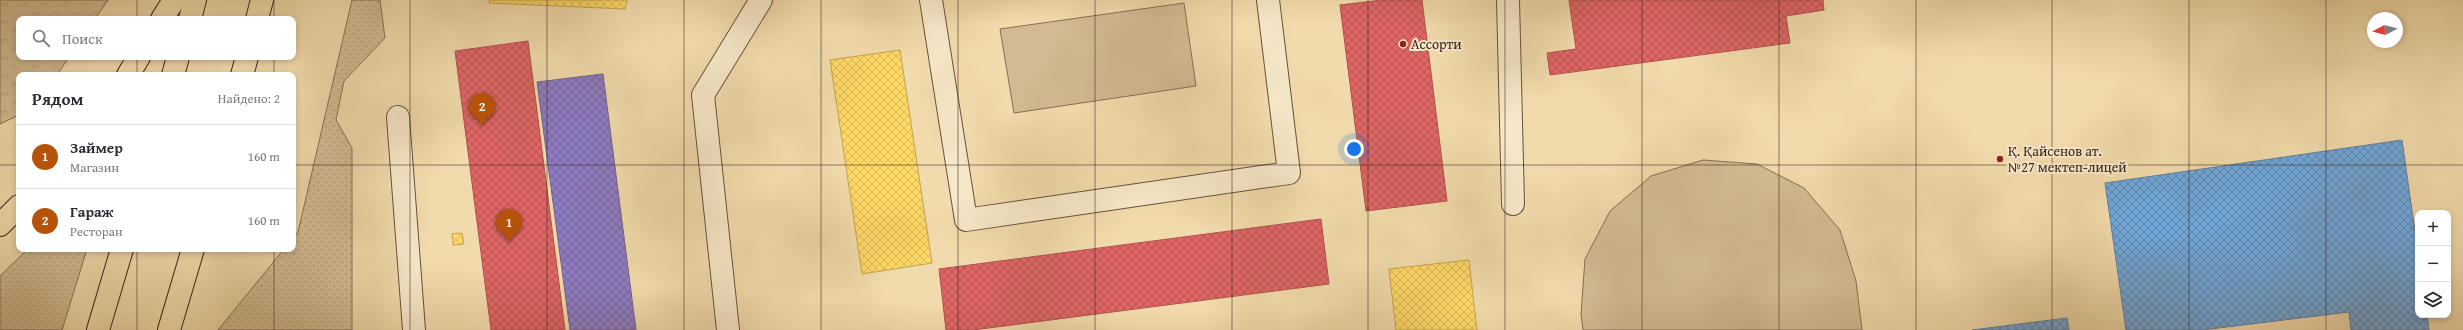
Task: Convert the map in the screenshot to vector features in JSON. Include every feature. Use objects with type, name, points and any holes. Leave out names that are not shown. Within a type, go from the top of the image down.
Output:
[{"type":"main road","points":[[164,16],[174,0]]},
{"type":"main road","points":[[191,16],[195,0]]},
{"type":"main road","points":[[258,16],[262,0]]},
{"type":"main road","points":[[130,72],[137,60]]},
{"type":"main road","points":[[174,72],[177,60]]},
{"type":"main road","points":[[243,72],[246,60]]},
{"type":"main road","points":[[0,225],[16,209]]},
{"type":"main road","points":[[98,330],[121,252]]},
{"type":"main road","points":[[169,330],[192,252]]},
{"type":"lane","points":[[728,330],[703,95],[761,0]]},
{"type":"lane","points":[[931,0],[966,220],[1289,173],[1268,0]]},
{"type":"lane","points":[[1508,0],[1513,204]]},
{"type":"lane","points":[[398,117],[414,330]]},
{"type":"green space","points":[[0,0],[108,0],[97,16],[16,16],[16,60],[67,60],[59,72],[16,72],[16,116],[0,124]]},
{"type":"green space","points":[[352,0],[380,0],[385,38],[344,81],[336,120],[352,148],[352,330],[218,330],[282,252],[296,252],[296,234],[298,232]]},
{"type":"green space","points":[[1184,3],[1196,86],[1014,113],[1000,29]]},
{"type":"green space","points":[[1703,160],[1757,164],[1804,188],[1840,230],[1856,281],[1862,330],[1583,330],[1581,314],[1585,259],[1610,211],[1651,176]]},
{"type":"green space","points":[[25,252],[86,252],[62,330],[0,330],[0,276]]},
{"type":"building: Жильё","points":[[490,0],[627,0],[625,9],[489,3]]},
{"type":"building: Жильё","points":[[900,50],[932,263],[862,274],[830,60]]},
{"type":"building: Жильё","points":[[462,233],[464,244],[453,245],[452,234]]},
{"type":"building: Жильё","points":[[1469,260],[1477,330],[1396,330],[1389,269]]},
{"type":"building: Торговля","points":[[1382,0],[1422,0],[1447,201],[1366,211],[1340,5]]},
{"type":"building: Торговля","points":[[1569,0],[1823,0],[1824,10],[1786,16],[1790,43],[1550,75],[1547,53],[1576,49]]},
{"type":"building: Торговля","points":[[528,41],[565,330],[491,330],[455,51]]},
{"type":"building: Торговля","points":[[1321,219],[1329,284],[973,330],[946,330],[939,269]]},
{"type":"building: Офисы","points":[[603,74],[636,330],[570,330],[537,82]]},
{"type":"building: Школы","points":[[2402,140],[2415,232],[2415,318],[2427,318],[2429,330],[2351,330],[2349,312],[2202,330],[2126,330],[2105,183]]},
{"type":"building: Школы","points":[[2067,318],[2069,330],[1972,330]]},
{"type":"place","name":"Ассорти","points":[[1403,44]]},
{"type":"place","name":"Гараж","points":[[482,126]]},
{"type":"place","name":"Қ. Қайсенов ат. №27 мектеп-лицей","points":[[2000,159]]},
{"type":"place","name":"Займер","points":[[509,242]]}]
